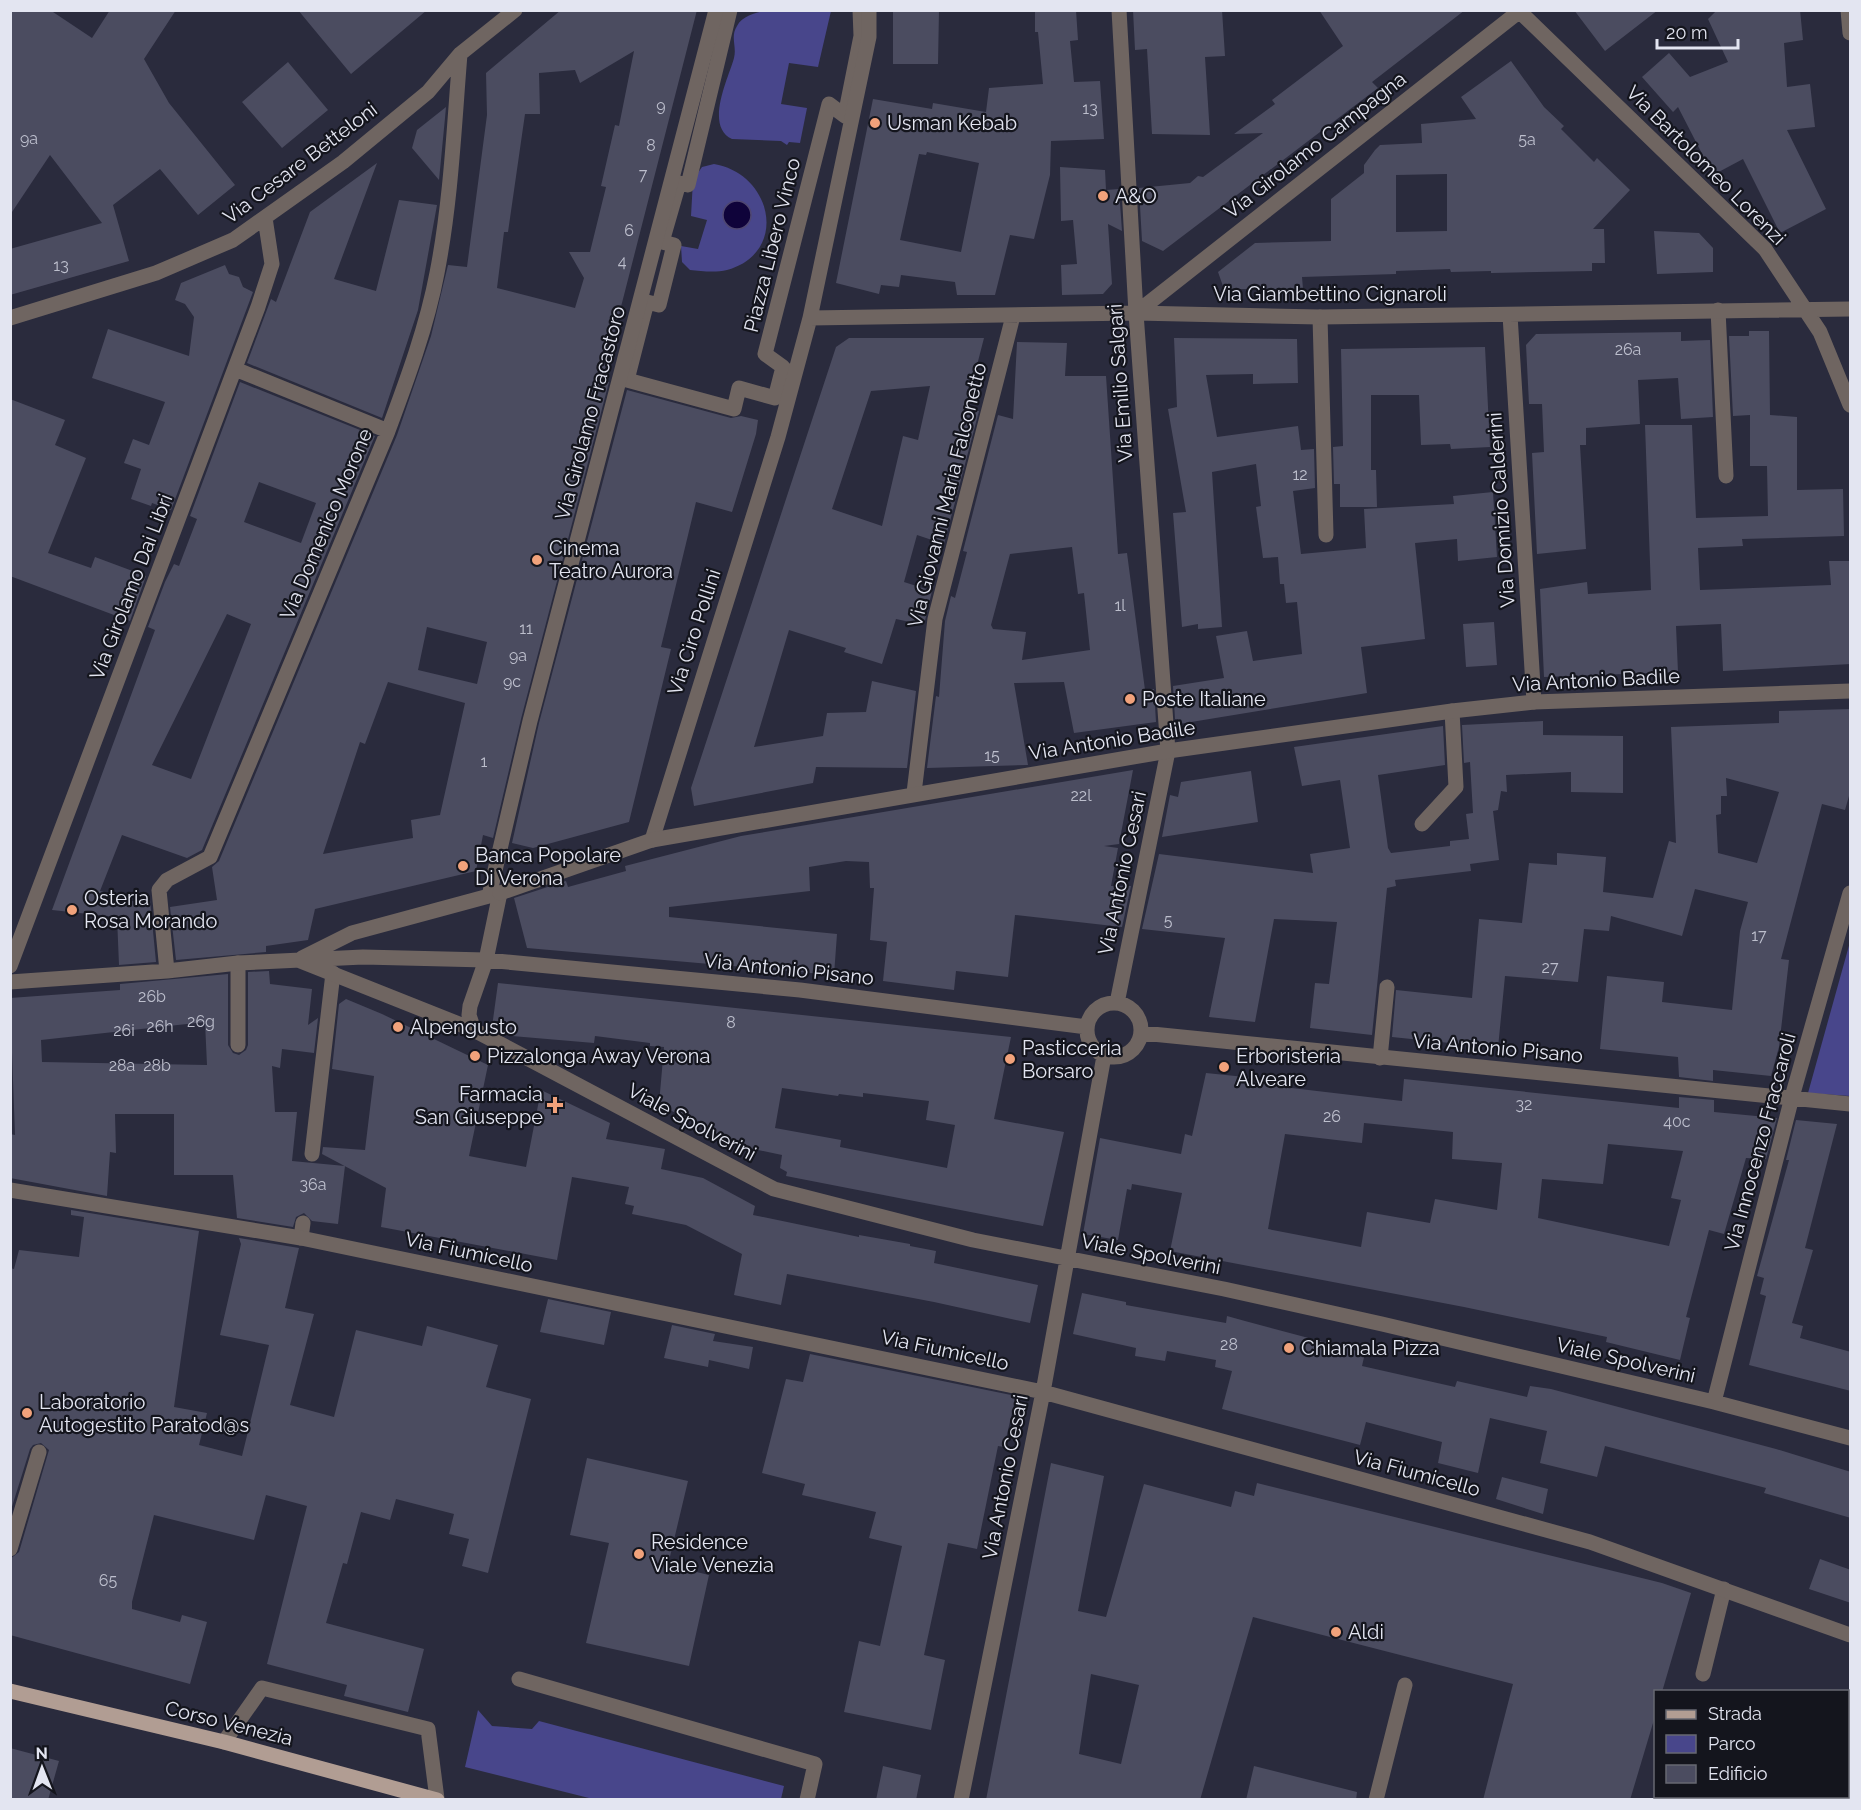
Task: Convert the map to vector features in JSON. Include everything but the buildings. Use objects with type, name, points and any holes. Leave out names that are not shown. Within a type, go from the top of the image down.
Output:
[{"type":"main road","name":"Corso Venezia","points":[[10,1691],[224,1742],[437,1799]]},
{"type":"street","name":"Via Cesare Betteloni","points":[[10,318],[156,273],[233,240],[343,162],[428,92],[460,54],[515,10]]},
{"type":"street","name":"Via Girolamo Fracastoro","points":[[474,1030],[469,1015],[470,1006],[486,960],[494,895],[530,721],[716,10]]},
{"type":"street","name":"Piazza Libero Vinco","points":[[730,10],[687,185],[679,183],[662,242],[674,245],[659,305],[647,302],[627,380],[734,409],[739,388],[775,398],[783,367],[765,354],[829,104],[845,116],[861,36],[860,10]]},
{"type":"street","points":[[810,318],[869,37],[869,10]]},
{"type":"street","name":"Via Emilio Salgari","points":[[1119,10],[1136,313],[1168,751]]},
{"type":"street","points":[[1848,10],[1851,33]]},
{"type":"street","name":"Via Girolamo Campagna","points":[[1136,313],[1519,11]]},
{"type":"street","name":"Via Bartolomeo Lorenzi","points":[[1519,11],[1765,249],[1807,309],[1820,333],[1851,405]]},
{"type":"street","name":"Via Domenico Morone","points":[[167,971],[159,890],[167,880],[210,857],[388,430],[408,374],[437,275],[449,200],[460,54]]},
{"type":"street","name":"Via Girolamo Dai Libri","points":[[10,966],[235,369],[272,264],[265,218]]},
{"type":"street","name":"Via Giambettino Cignaroli","points":[[810,318],[1136,313],[1320,317],[1851,309]]},
{"type":"street","points":[[1718,310],[1726,476]]},
{"type":"street","name":"Via Domizio Calderini","points":[[1510,315],[1534,702]]},
{"type":"street","name":"Via Giovanni Maria Falconetto","points":[[914,793],[935,619],[1013,316]]},
{"type":"street","points":[[1320,317],[1326,535]]},
{"type":"street","name":"Via Ciro Pollini","points":[[652,840],[778,437],[810,318]]},
{"type":"street","points":[[235,369],[388,430]]},
{"type":"street","name":"Via Antonio Badile","points":[[298,960],[351,933],[494,895],[652,840],[914,793],[1168,751],[1452,711],[1534,702],[1851,691]]},
{"type":"street","points":[[1422,824],[1456,787],[1452,711]]},
{"type":"street","name":"Via Antonio Cesari","points":[[1117,1003],[1168,751]]},
{"type":"street","name":"Via Innocenzo Fraccaroli","points":[[1714,1402],[1792,1097],[1851,893]]},
{"type":"street","name":"Via Antonio Pisano","points":[[10,982],[298,960],[363,957],[486,960],[800,990],[1030,1017],[1087,1027]]},
{"type":"street","name":"Viale Spolverini","points":[[298,960],[474,1030],[774,1190],[973,1240],[1224,1289],[1714,1402],[1851,1438]]},
{"type":"street","points":[[238,963],[238,1044]]},
{"type":"street","points":[[312,1154],[333,973]]},
{"type":"street","points":[[1380,1058],[1387,987]]},
{"type":"street","points":[[1117,1003],[1136,1013],[1142,1033],[1137,1045],[1129,1054],[1117,1058],[1104,1056],[1090,1045],[1087,1027],[1097,1009],[1117,1003]]},
{"type":"street","name":"Via Antonio Pisano","points":[[1142,1033],[1851,1104]]},
{"type":"street","name":"Via Antonio Cesari","points":[[961,1800],[1043,1392],[1104,1056]]},
{"type":"street","name":"Via Fiumicello","points":[[10,1190],[301,1238],[1043,1392],[1590,1542],[1851,1635]]},
{"type":"street","points":[[301,1238],[303,1222]]},
{"type":"street","points":[[10,1550],[39,1452]]},
{"type":"street","points":[[1702,1674],[1724,1589]]},
{"type":"street","points":[[519,1679],[815,1764],[807,1800]]},
{"type":"street","points":[[1376,1800],[1406,1685]]},
{"type":"street","points":[[224,1742],[262,1688],[428,1729],[437,1799]]},
{"type":"green space","points":[[764,11],[831,11],[818,67],[789,63],[781,104],[807,108],[800,143],[789,142],[787,145],[781,141],[732,139],[724,133],[720,124],[721,101],[734,58],[735,30],[745,17]]},
{"type":"green space","points":[[714,164],[734,171],[750,182],[760,197],[766,214],[766,232],[759,248],[747,261],[722,271],[690,270],[682,262],[681,246],[698,249],[707,220],[691,216],[693,180],[702,167]]},
{"type":"green space","points":[[1850,942],[1850,1096],[1808,1093]]},
{"type":"green space","points":[[478,1710],[492,1726],[532,1729],[539,1721],[784,1786],[781,1799],[593,1799],[465,1767]]},
{"type":"shaded area","points":[[737,201],[747,205],[751,215],[747,225],[737,229],[727,225],[723,215],[727,205]]},
{"type":"place","name":"Usman Kebab","points":[[875,123]]},
{"type":"place","name":"A&O","points":[[1103,196]]},
{"type":"place","name":"Cinema Teatro Aurora","points":[[537,560]]},
{"type":"place","name":"Poste Italiane","points":[[1130,699]]},
{"type":"place","name":"Banca Popolare Di Verona","points":[[463,866]]},
{"type":"place","name":"Osteria Rosa Morando","points":[[72,910]]},
{"type":"place","name":"Alpengusto","points":[[398,1027]]},
{"type":"place","name":"Pizzalonga Away Verona","points":[[475,1056]]},
{"type":"place","name":"Pasticceria Borsaro","points":[[1010,1059]]},
{"type":"place","name":"Erboristeria Alveare","points":[[1224,1067]]},
{"type":"place","name":"Farmacia San Giuseppe","points":[[555,1105]]},
{"type":"place","name":"Chiamala Pizza","points":[[1289,1348]]},
{"type":"place","name":"Laboratorio Autogestito Paratod@s","points":[[27,1413]]},
{"type":"place","name":"Residence Viale Venezia","points":[[639,1554]]},
{"type":"place","name":"Aldi","points":[[1336,1632]]}]
